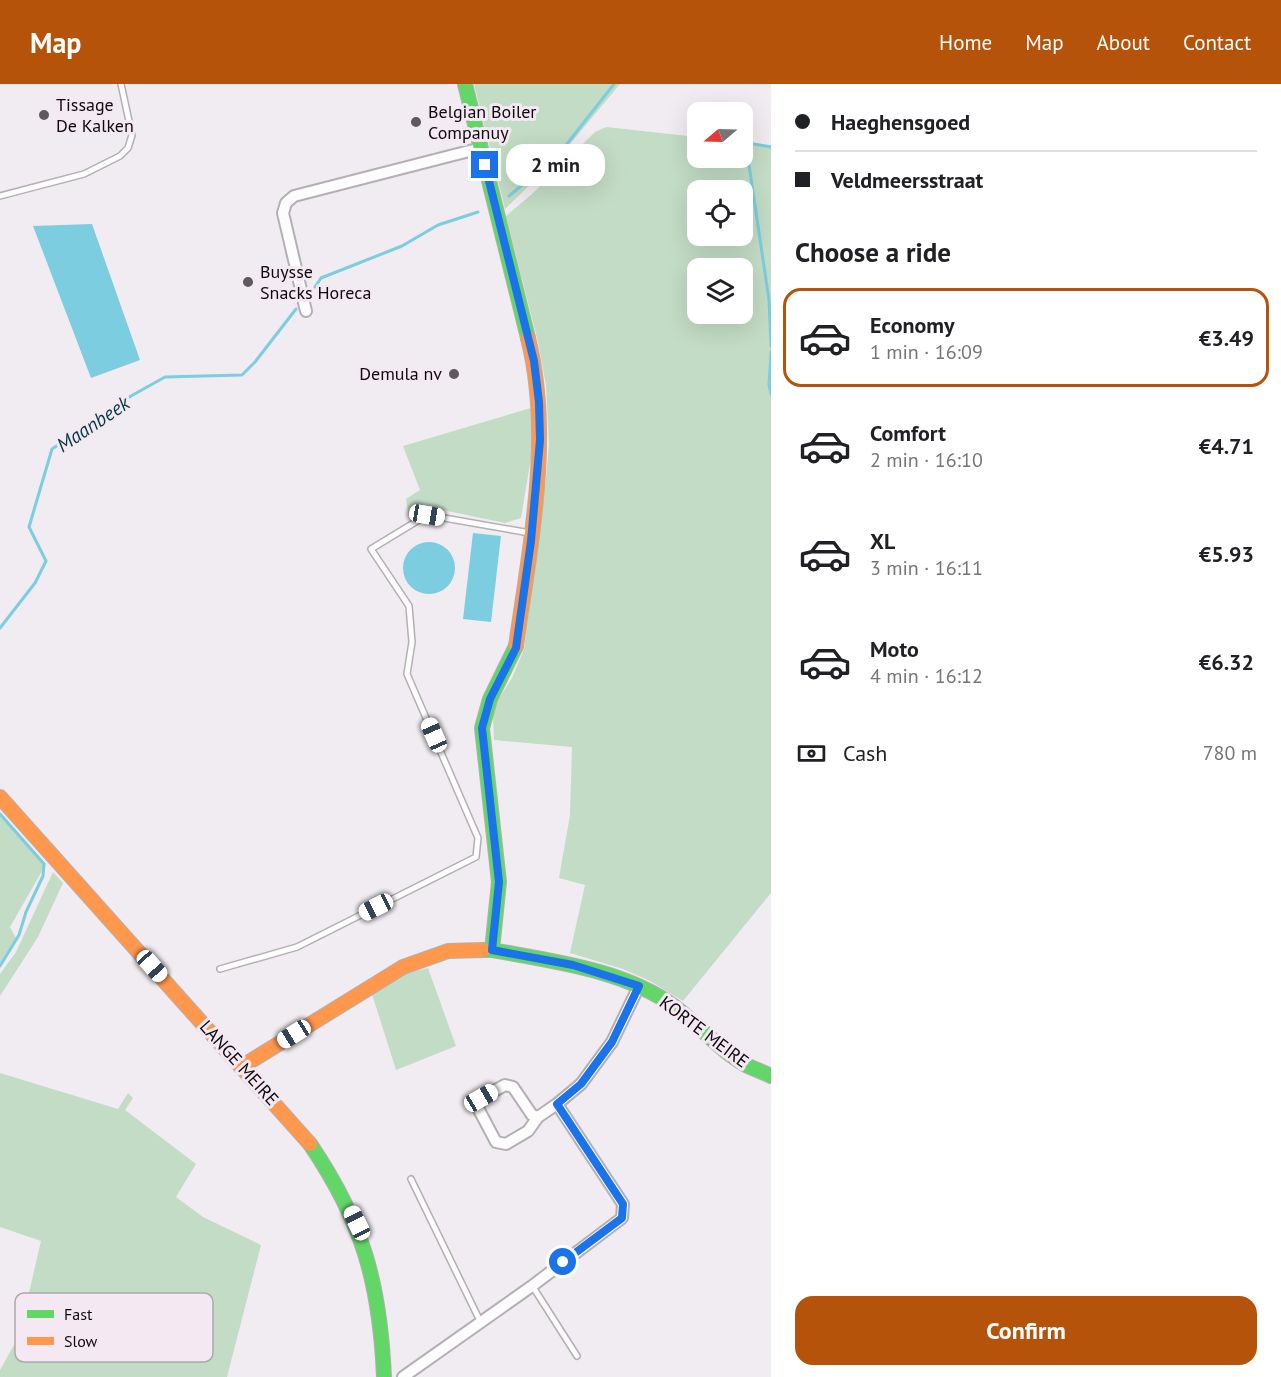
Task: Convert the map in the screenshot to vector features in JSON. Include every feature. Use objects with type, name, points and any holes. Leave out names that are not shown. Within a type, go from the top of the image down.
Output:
[{"type":"street","points":[[465,84],[534,361],[539,402],[540,440],[532,533],[516,648],[490,699],[482,728],[499,882],[492,950]]},
{"type":"street","points":[[306,311],[283,213],[286,203],[294,196],[481,148]]},
{"type":"street","name":"LANGE MEIRE","points":[[0,797],[307,1139],[338,1184],[357,1223],[370,1261],[380,1310],[384,1377]]},
{"type":"street","name":"KORTE MEIRE","points":[[241,1067],[403,967],[448,951],[492,950],[573,965],[639,986],[674,1006],[746,1065],[771,1076]]},
{"type":"street","points":[[538,1117],[532,1115],[513,1087],[505,1085],[481,1098],[478,1108],[496,1142],[506,1144],[528,1131],[538,1117],[581,1084],[612,1042],[639,986]]},
{"type":"street","points":[[403,1377],[532,1286],[622,1218],[623,1204],[557,1104]]},
{"type":"lane","points":[[0,196],[84,174],[120,156],[128,148],[132,135],[121,84]]},
{"type":"lane","points":[[220,969],[297,947],[476,857],[478,838],[407,674],[412,642],[409,606],[371,549],[427,515],[532,533]]},
{"type":"lane","points":[[411,1179],[481,1323]]},
{"type":"lane","points":[[532,1286],[577,1356]]},
{"type":"green space","points":[[474,84],[620,84],[560,156],[505,209]]},
{"type":"green space","points":[[606,127],[687,136],[687,168],[753,168],[753,143],[771,145],[771,893],[683,1001],[650,981],[623,969],[570,953],[585,885],[559,878],[570,815],[572,747],[494,740],[493,717],[496,703],[512,678],[524,649],[549,444],[546,385],[538,342],[506,216],[532,194],[595,132]]},
{"type":"green space","points":[[531,408],[531,458],[521,518],[505,523],[433,508],[409,517],[406,499],[420,490],[403,446]]},
{"type":"green space","points":[[0,812],[46,864],[10,927],[17,940],[0,964]]},
{"type":"green space","points":[[53,872],[63,883],[38,937],[0,996],[0,974],[16,952]]},
{"type":"green space","points":[[428,968],[456,1046],[396,1070],[372,994],[406,973]]},
{"type":"green space","points":[[0,1073],[118,1109],[128,1093],[133,1098],[125,1110],[196,1164],[176,1197],[203,1217],[261,1245],[227,1377],[0,1377],[0,1370],[15,1343],[15,1362],[213,1362],[213,1293],[29,1293],[41,1241],[0,1227]]},
{"type":"water","points":[[92,224],[140,360],[91,378],[33,226]]},
{"type":"water","points":[[473,533],[501,536],[491,622],[463,619]]},
{"type":"water","points":[[429,542],[439,544],[447,550],[453,558],[455,568],[453,578],[447,586],[439,592],[429,594],[419,592],[411,586],[405,578],[403,568],[405,558],[411,550],[419,544]]},
{"type":"waterway","name":"Maanbeek","points":[[509,196],[559,154],[614,84]]},
{"type":"waterway","points":[[753,144],[771,147]]},
{"type":"waterway","points":[[749,168],[769,300],[771,346]]},
{"type":"waterway","name":"Maanbeek","points":[[315,287],[321,278],[402,246],[438,225],[478,212]]},
{"type":"waterway","name":"Maanbeek","points":[[0,628],[35,583],[46,561],[29,527],[52,449],[131,396],[165,377],[242,375],[255,362],[296,309]]},
{"type":"waterway","points":[[771,352],[769,385],[771,394]]},
{"type":"waterway","name":"Maanbeek","points":[[0,814],[44,864],[43,876],[26,912],[19,935],[0,966]]},
{"type":"traffic: fast","points":[[465,84],[528,338]]},
{"type":"traffic: fast","points":[[492,950],[499,882],[482,728],[490,699],[516,646]]},
{"type":"traffic: fast","points":[[483,950],[563,963],[634,984],[675,1007],[736,1059],[771,1076]]},
{"type":"traffic: fast","points":[[310,1144],[343,1200],[356,1227],[365,1255],[378,1312],[384,1377]]},
{"type":"traffic: slow","points":[[516,646],[533,531],[539,453],[539,414],[528,338]]},
{"type":"traffic: slow","points":[[0,797],[310,1144]]},
{"type":"traffic: slow","points":[[241,1067],[403,967],[448,951],[483,950]]},
{"type":"place","name":"Tissage De Kalken","points":[[44,115]]},
{"type":"place","name":"Belgian Boiler Companuy","points":[[416,122]]},
{"type":"place","name":"Buysse Snacks Horeca","points":[[248,282]]},
{"type":"place","name":"Demula nv","points":[[454,374]]},
{"type":"route","points":[[485,165],[534,361],[539,402],[540,440],[531,541],[516,648],[490,699],[482,728],[499,882],[492,950],[573,965],[639,986],[612,1042],[581,1084],[557,1104],[623,1204],[622,1218],[563,1262]]}]
